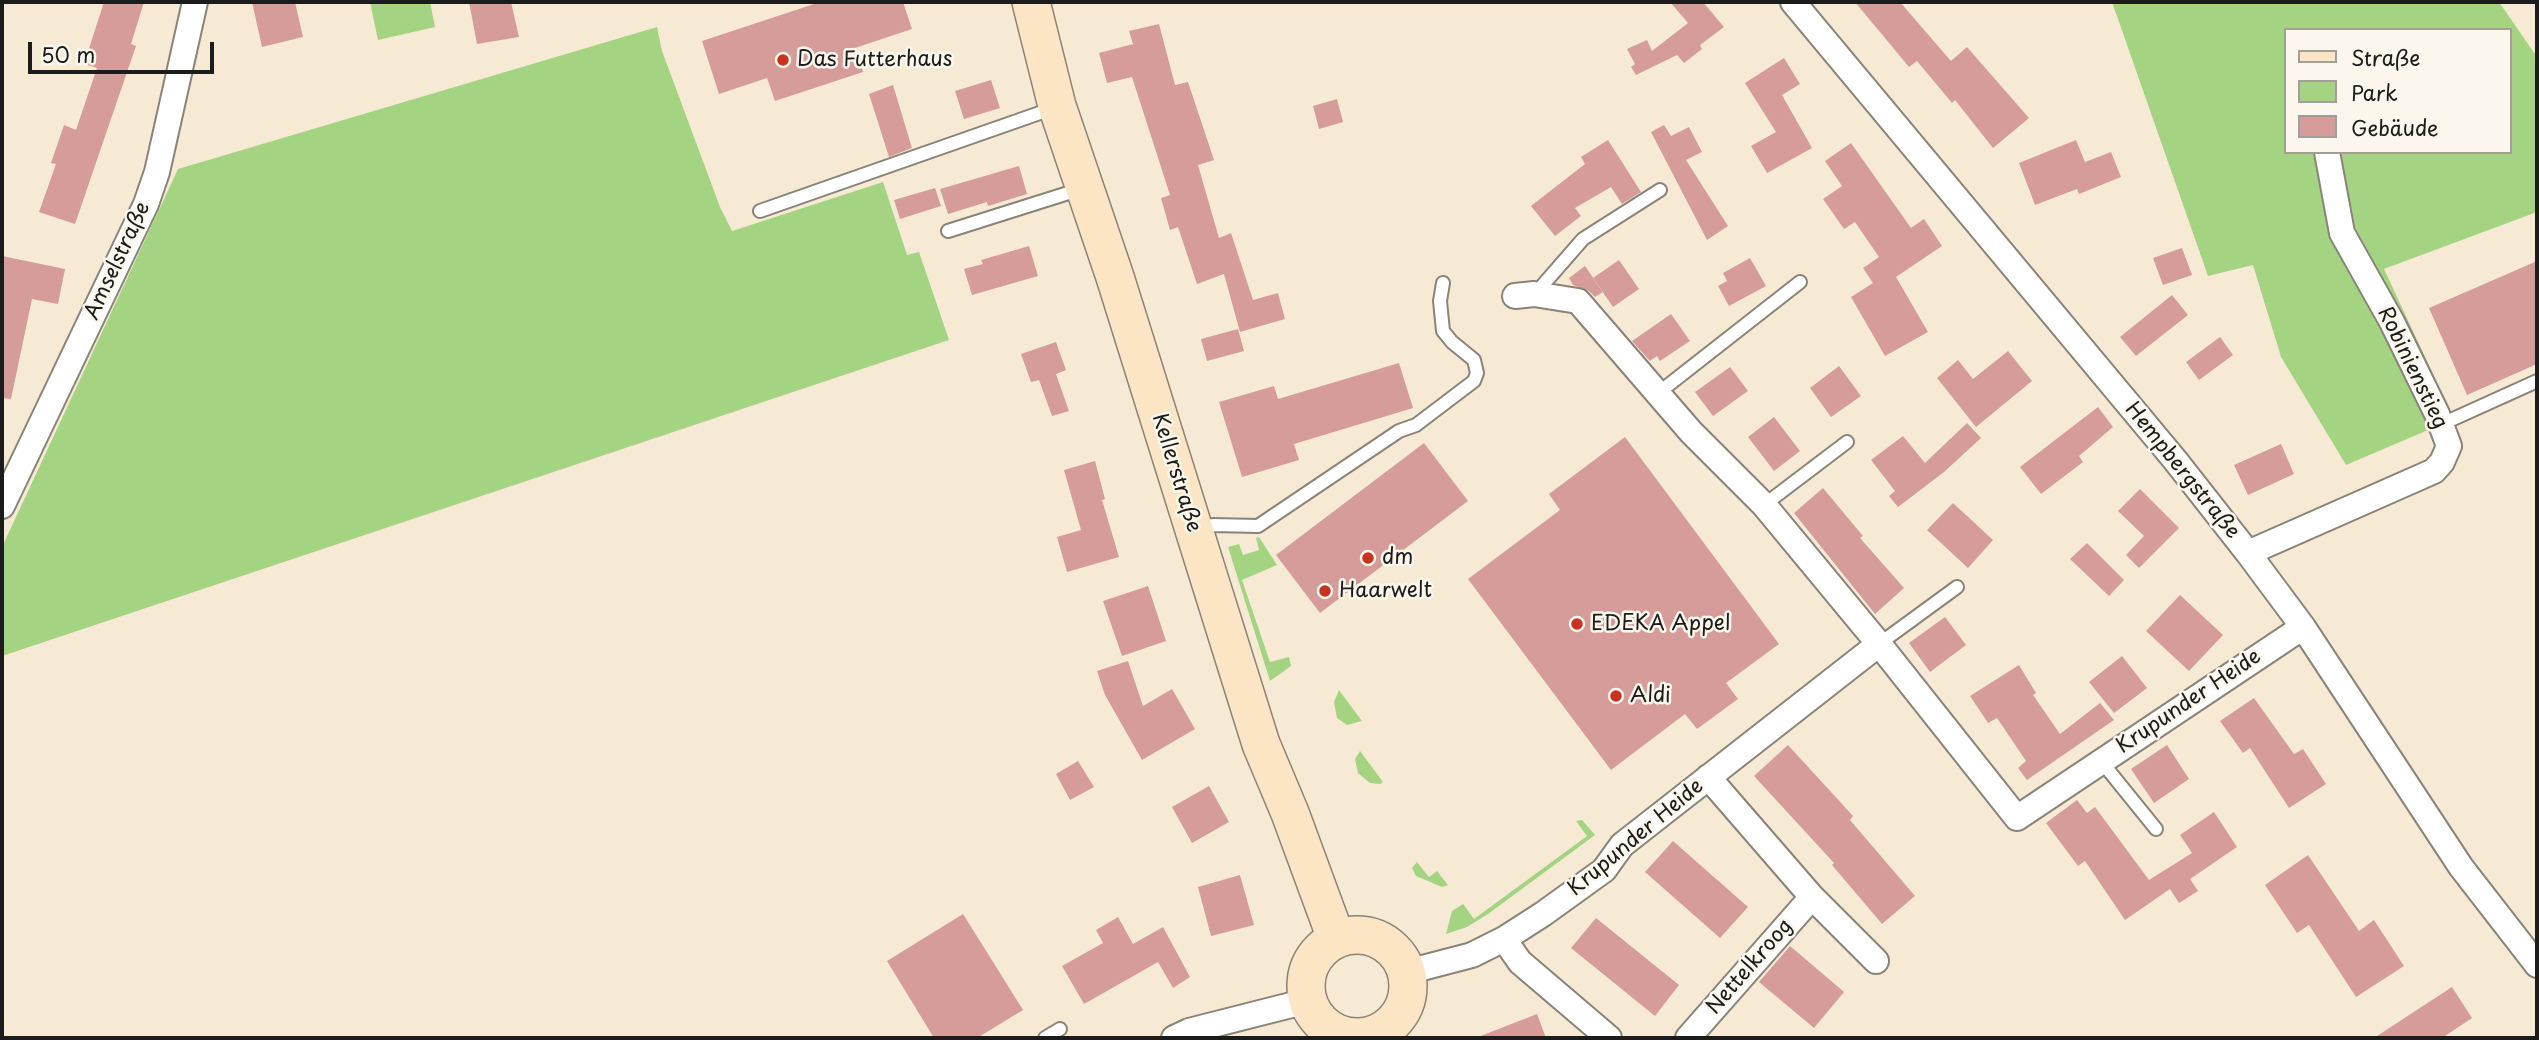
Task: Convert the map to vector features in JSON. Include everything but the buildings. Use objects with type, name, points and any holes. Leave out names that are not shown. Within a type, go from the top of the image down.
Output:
[{"type":"main road","name":"Kellerstraße","points":[[1031,2],[1057,106],[1261,744],[1290,813],[1336,938]]},
{"type":"main road","points":[[1365,935],[1391,947],[1407,972],[1408,990],[1404,1007],[1381,1035],[1344,1036],[1328,1029],[1315,1017],[1307,1001],[1305,982],[1310,964],[1320,949],[1336,938],[1365,935]]},
{"type":"street","name":"Amselstraße","points":[[2,506],[146,204],[157,172],[195,2]]},
{"type":"street","name":"Hempbergstraße","points":[[1793,2],[2175,460],[2249,553],[2303,627],[2461,867],[2537,965]]},
{"type":"street","name":"Robinienstieg","points":[[2249,553],[2434,471],[2442,462],[2449,446],[2442,424],[2392,322],[2342,233],[2327,154]]},
{"type":"street","name":"Robinienstieg","points":[[2336,194],[2339,154]]},
{"type":"street","name":"Krupunder Heide","points":[[1525,295],[1578,300],[1691,432],[1764,505],[2017,818],[2303,627]]},
{"type":"street","name":"Krupunder Heide","points":[[1407,972],[1472,955],[1504,939],[1604,870],[1622,845],[1879,644]]},
{"type":"street","points":[[1708,777],[1812,897],[1876,961]]},
{"type":"street","name":"Nettelkroog","points":[[1688,1038],[1812,897]]},
{"type":"street","points":[[1504,939],[1520,962],[1609,1038]]},
{"type":"street","points":[[1174,1038],[1189,1031],[1307,1001]]},
{"type":"lane","points":[[760,211],[1057,106]]},
{"type":"lane","points":[[948,231],[1085,188]]},
{"type":"lane","points":[[1525,295],[1583,239],[1660,190]]},
{"type":"lane","points":[[1657,394],[1800,282]]},
{"type":"lane","points":[[1194,530],[1213,525],[1258,526],[1399,431],[1416,425],[1474,381],[1477,373],[1474,360],[1443,331],[1440,301],[1443,283]]},
{"type":"lane","points":[[2442,424],[2537,381]]},
{"type":"lane","points":[[1764,505],[1847,442]]},
{"type":"lane","name":"Krupunder Heide","points":[[1879,644],[1956,587]]},
{"type":"lane","points":[[2101,761],[2156,829]]},
{"type":"lane","points":[[1045,1038],[1060,1029]]},
{"type":"green space","points":[[370,2],[430,2],[435,27],[378,40]]},
{"type":"green space","points":[[2112,2],[2499,2],[2537,57],[2537,212],[2384,269],[2454,419],[2346,465],[2281,357],[2253,265],[2208,276]]},
{"type":"green space","points":[[657,27],[662,51],[720,207],[732,231],[883,182],[907,255],[919,252],[949,340],[2,656],[2,547],[178,169]]},
{"type":"green space","points":[[1259,537],[1277,565],[1242,580],[1270,662],[1289,657],[1291,666],[1270,681],[1228,547],[1239,544],[1243,555],[1259,550],[1256,538]]},
{"type":"green space","points":[[1339,690],[1362,721],[1347,725],[1337,718],[1334,702]]},
{"type":"green space","points":[[1360,751],[1383,782],[1370,783],[1358,773],[1355,759]]},
{"type":"green space","points":[[1582,820],[1595,835],[1488,914],[1467,927],[1446,934],[1452,911],[1463,904],[1474,919],[1587,836],[1576,821]]},
{"type":"green space","points":[[1417,862],[1429,877],[1437,871],[1448,885],[1442,887],[1416,876],[1412,868]]},
{"type":"place","name":"Das Futterhaus","points":[[783,60]]},
{"type":"place","name":"dm","points":[[1368,558]]},
{"type":"place","name":"Haarwelt","points":[[1325,591]]},
{"type":"place","name":"EDEKA Appel","points":[[1577,624]]},
{"type":"place","name":"Aldi","points":[[1616,696]]}]
